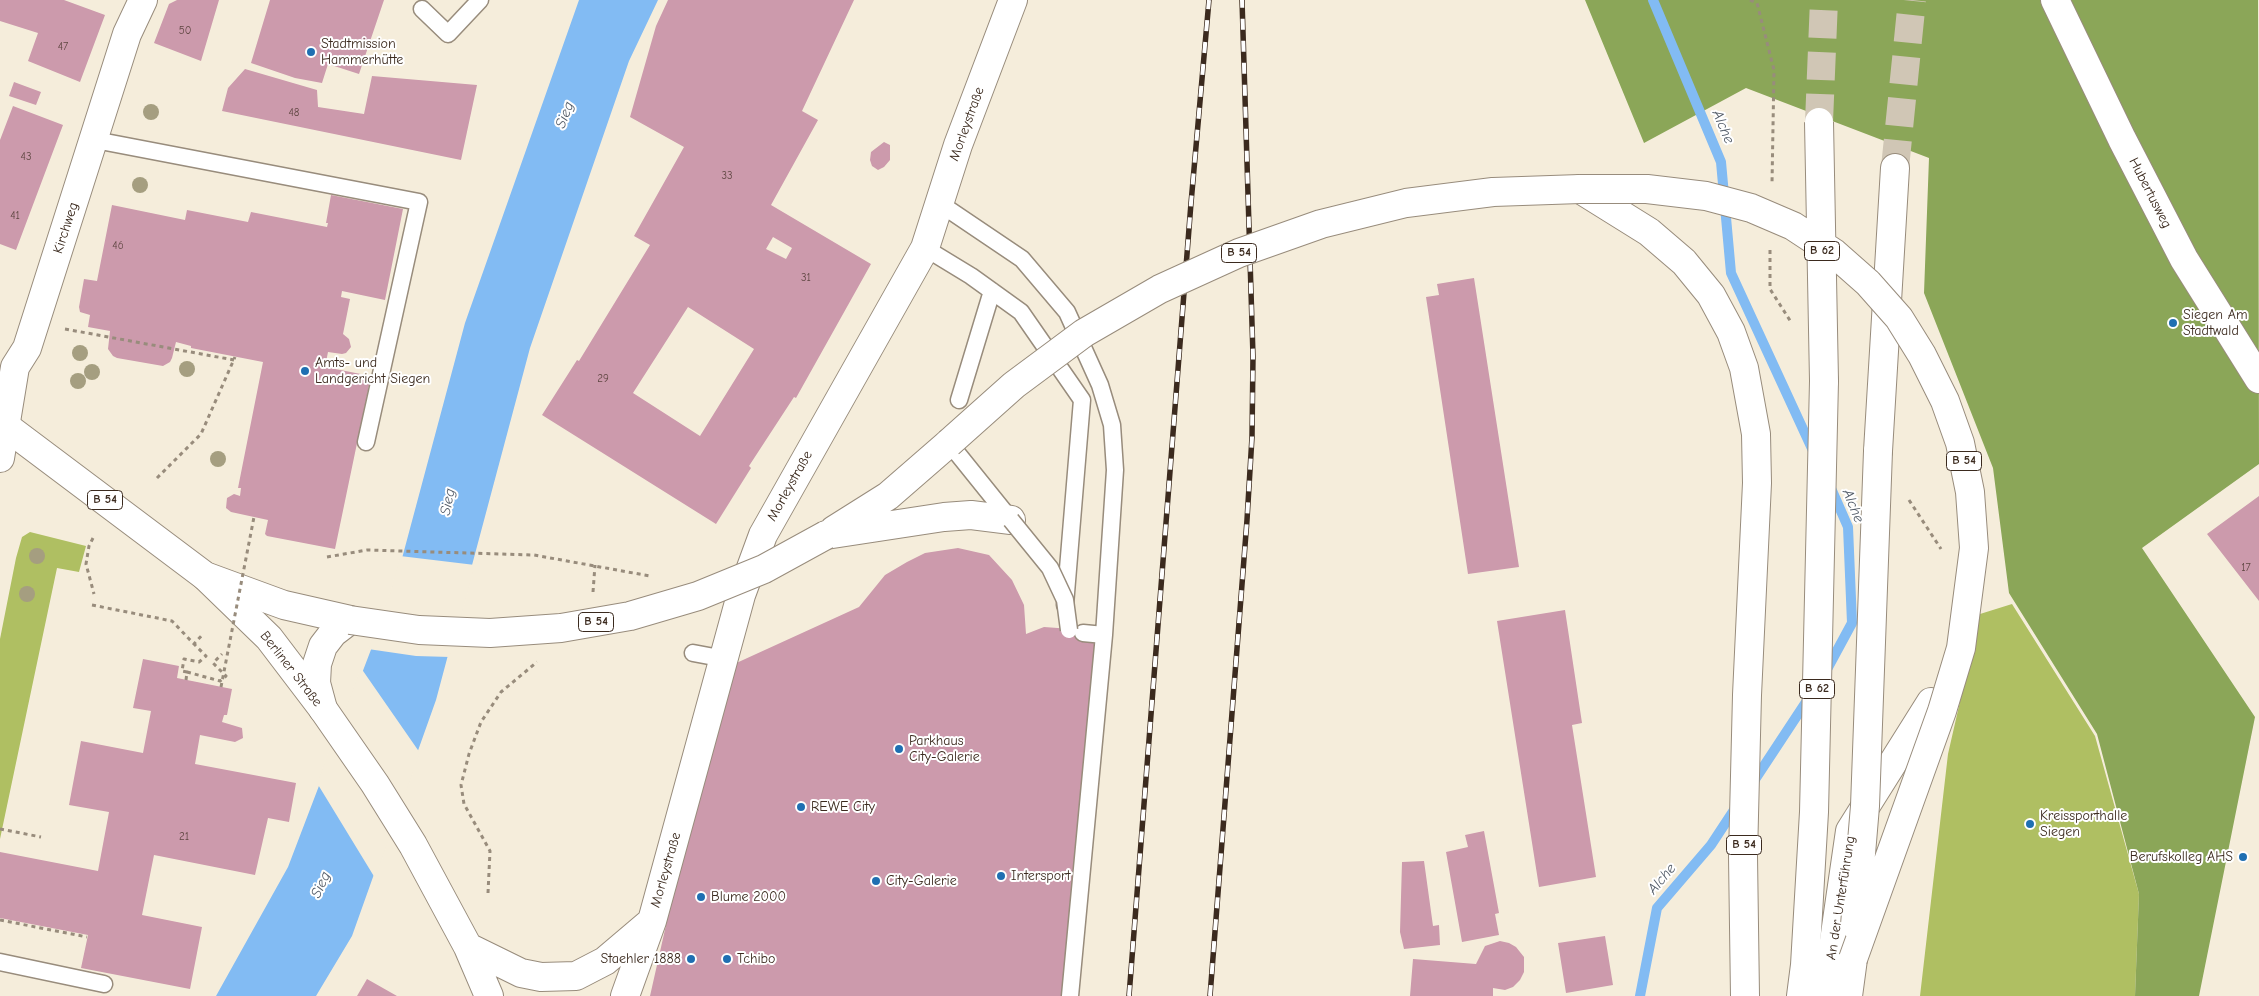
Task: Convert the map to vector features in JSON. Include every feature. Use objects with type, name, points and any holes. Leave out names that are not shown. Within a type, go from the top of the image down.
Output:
[{"type":"main road","name":"Kirchweg","points":[[0,458],[3,423],[15,368],[27,348],[95,140],[127,34],[143,0]]},
{"type":"main road","name":"Morleystraße","points":[[625,996],[652,921],[741,595],[763,535],[925,248],[958,145],[1013,0]]},
{"type":"main road","name":"Hubertusweg","points":[[2055,0],[2122,139],[2184,258],[2259,379]]},
{"type":"main road","name":"B 62","points":[[1801,996],[1805,965],[1814,812],[1824,381],[1820,122]]},
{"type":"main road","points":[[1853,959],[1864,806],[1878,451],[1895,168]]},
{"type":"main road","name":"B 54","points":[[1580,189],[1648,232],[1684,262],[1711,295],[1731,332],[1744,368],[1756,434],[1758,483],[1747,704],[1743,856],[1745,996]]},
{"type":"main road","name":"B 54","points":[[205,576],[284,605],[350,620],[437,631],[490,633],[561,628],[630,616],[698,596],[764,569],[826,535],[888,496],[1014,385],[1084,333],[1160,289],[1239,253],[1321,224],[1406,203],[1493,192],[1647,189],[1706,196],[1751,208],[1793,226],[1826,247],[1868,283],[1899,318],[1922,355],[1945,401],[1960,444],[1970,492],[1974,548],[1960,648],[1942,711],[1853,959],[1848,996]]},
{"type":"main road","name":"Berliner Straße","points":[[3,423],[205,576],[269,638],[322,709],[374,784],[412,845],[468,947],[489,996]]},
{"type":"main road","points":[[826,535],[944,517],[971,515],[1011,520]]},
{"type":"main road","points":[[322,709],[316,682],[317,664],[323,646],[333,632],[350,620]]},
{"type":"main road","name":"An der Unterführung","points":[[1826,996],[1850,831],[1931,702]]},
{"type":"main road","points":[[468,947],[521,973],[542,977],[576,976],[605,961],[652,921]]},
{"type":"lane","points":[[422,9],[448,34],[480,0]]},
{"type":"lane","points":[[95,140],[419,202],[366,442]]},
{"type":"lane","points":[[940,203],[1022,258],[1067,312],[1100,385],[1112,425],[1115,470],[1104,635],[1070,996]]},
{"type":"lane","points":[[925,248],[1021,312],[1082,400],[1072,631]]},
{"type":"lane","points":[[959,400],[992,291]]},
{"type":"lane","points":[[949,443],[1050,568],[1065,600],[1072,631]]},
{"type":"lane","points":[[1072,631],[1104,635]]},
{"type":"lane","points":[[693,653],[725,659]]},
{"type":"lane","points":[[0,962],[104,984]]},
{"type":"path","points":[[62,329],[234,358],[201,434],[157,478]]},
{"type":"path","points":[[221,687],[254,517]]},
{"type":"path","points":[[93,538],[89,546],[86,564],[94,594]]},
{"type":"path","points":[[328,557],[367,550],[534,555],[653,577]]},
{"type":"path","points":[[592,594],[595,565]]},
{"type":"path","points":[[92,605],[172,621],[206,656],[199,662],[184,659],[182,671],[220,681],[226,676],[213,663],[222,654]]},
{"type":"path","points":[[194,644],[203,634]]},
{"type":"path","points":[[488,893],[490,850],[464,804],[461,785],[469,754],[481,722],[502,692],[535,663],[544,660]]},
{"type":"path","points":[[186,680],[187,672]]},
{"type":"path","points":[[0,829],[41,837]]},
{"type":"path","points":[[0,920],[87,937]]},
{"type":"green space","points":[[1585,0],[2258,0],[2259,464],[2142,548],[2255,717],[2199,996],[2135,996],[2139,894],[2097,734],[2009,593],[1993,468],[1924,293],[1929,158],[1746,88],[1644,143]]},
{"type":"green space","points":[[30,532],[86,546],[79,572],[57,568],[0,839],[0,639],[16,558],[22,537]]},
{"type":"green space","name":"Kreissporthalle Siegen","points":[[2012,604],[2095,736],[2139,894],[2135,996],[1920,996],[1948,754],[1980,614]]},
{"type":"water","name":"Sieg","points":[[579,0],[658,0],[629,61],[530,348],[436,700],[352,936],[316,996],[216,996],[288,867],[393,592],[465,323]]},
{"type":"pier","points":[[400,556],[475,565],[450,657],[416,656],[368,649],[391,591]]},
{"type":"pier","points":[[361,668],[420,753],[375,878],[317,783]]},
{"type":"building","points":[[0,0],[64,0],[105,15],[80,82],[28,61],[38,33],[0,21]]},
{"type":"building","points":[[177,0],[219,0],[201,61],[154,43],[169,4]]},
{"type":"building","name":"Stadtmission Hammerhütte","points":[[270,0],[384,0],[359,74],[328,64],[322,83],[295,78],[251,63]]},
{"type":"building","points":[[668,0],[854,0],[802,111],[818,120],[771,205],[871,264],[796,398],[794,397],[749,466],[751,468],[716,524],[542,415],[577,360],[579,361],[650,245],[634,236],[684,147],[630,117],[656,26]],"holes":[[[773,237],[792,248],[786,259],[766,249]],[[688,307],[754,349],[700,436],[633,393]]]},
{"type":"building","points":[[245,69],[317,90],[318,107],[364,114],[372,76],[477,85],[461,160],[222,111],[228,88]]},
{"type":"building","points":[[14,82],[41,92],[36,105],[9,96]]},
{"type":"building","points":[[13,106],[63,125],[16,250],[0,244],[0,140]]},
{"type":"building","points":[[884,142],[890,145],[890,160],[884,167],[878,170],[872,166],[870,160],[871,152]]},
{"type":"building","name":"Amts- und Landgericht Siegen","points":[[331,195],[403,209],[385,300],[342,291],[341,297],[350,299],[343,334],[349,339],[351,347],[346,353],[342,354],[328,352],[325,367],[371,376],[335,549],[267,536],[265,534],[268,520],[231,512],[226,508],[227,498],[234,494],[240,496],[241,488],[238,488],[263,362],[191,348],[191,346],[176,342],[170,362],[163,366],[117,358],[108,349],[110,331],[88,327],[90,315],[80,312],[79,307],[84,279],[97,281],[112,205],[185,220],[187,210],[248,222],[251,212],[327,227]]},
{"type":"building","points":[[1474,278],[1519,567],[1468,574],[1426,297],[1439,295],[1437,284]]},
{"type":"building","points":[[2259,496],[2259,601],[2207,534]]},
{"type":"building","points":[[958,548],[989,555],[1012,580],[1024,605],[1026,634],[1044,627],[1099,631],[1064,996],[650,996],[687,832],[732,665],[859,607],[885,575],[907,562],[925,553]]},
{"type":"building","points":[[1565,610],[1582,723],[1572,725],[1596,877],[1539,887],[1497,621]]},
{"type":"building","points":[[143,659],[179,666],[177,678],[232,689],[227,715],[224,715],[222,722],[242,728],[243,738],[235,742],[200,735],[195,764],[296,783],[289,822],[268,818],[255,875],[154,855],[142,915],[202,927],[190,989],[81,968],[88,935],[0,918],[0,852],[98,871],[109,812],[69,805],[81,741],[143,753],[151,711],[133,708]]},
{"type":"building","points":[[1484,831],[1499,913],[1495,914],[1499,935],[1462,942],[1446,852],[1468,847],[1465,835]]},
{"type":"building","points":[[1424,861],[1433,926],[1439,925],[1440,945],[1404,949],[1400,932],[1402,862]]},
{"type":"building","points":[[1605,936],[1613,985],[1566,993],[1558,943]]},
{"type":"building","points":[[1500,941],[1516,947],[1524,957],[1524,972],[1520,980],[1513,987],[1505,990],[1493,988],[1493,996],[1410,996],[1413,959],[1476,964],[1485,946]]},
{"type":"building","points":[[367,979],[397,996],[357,996]]},
{"type":"waterway","name":"Alche","points":[[1653,0],[1721,162],[1731,273],[1814,453]]},
{"type":"waterway","name":"Alche","points":[[1826,671],[1852,623],[1848,527],[1830,486]]},
{"type":"waterway","name":"Alche","points":[[1752,784],[1810,696]]},
{"type":"waterway","name":"Alche","points":[[1640,996],[1657,908],[1711,845],[1738,804]]},
{"type":"tunnel","points":[[1819,122],[1824,0]]},
{"type":"tunnel","points":[[1895,168],[1912,0]]},
{"type":"railway","points":[[1129,996],[1191,203],[1209,0]]},
{"type":"railway","points":[[1210,996],[1252,437],[1253,356],[1242,0]]},
{"type":"place","name":"Stadtmission Hammerhütte","points":[[311,52]]},
{"type":"place","name":"Siegen Am Stadtwald","points":[[2173,323]]},
{"type":"place","name":"Amts- und Landgericht Siegen","points":[[305,371]]},
{"type":"place","name":"Parkhaus City-Galerie","points":[[899,749]]},
{"type":"place","name":"REWE City","points":[[801,807]]},
{"type":"place","name":"Kreissporthalle Siegen","points":[[2030,824]]},
{"type":"place","name":"Berufskolleg AHS","points":[[2243,857]]},
{"type":"place","name":"Intersport","points":[[1001,876]]},
{"type":"place","name":"City-Galerie","points":[[876,881]]},
{"type":"place","name":"Blume 2000","points":[[701,897]]},
{"type":"place","name":"Staehler 1888","points":[[691,959]]},
{"type":"place","name":"Tchibo","points":[[727,959]]}]
